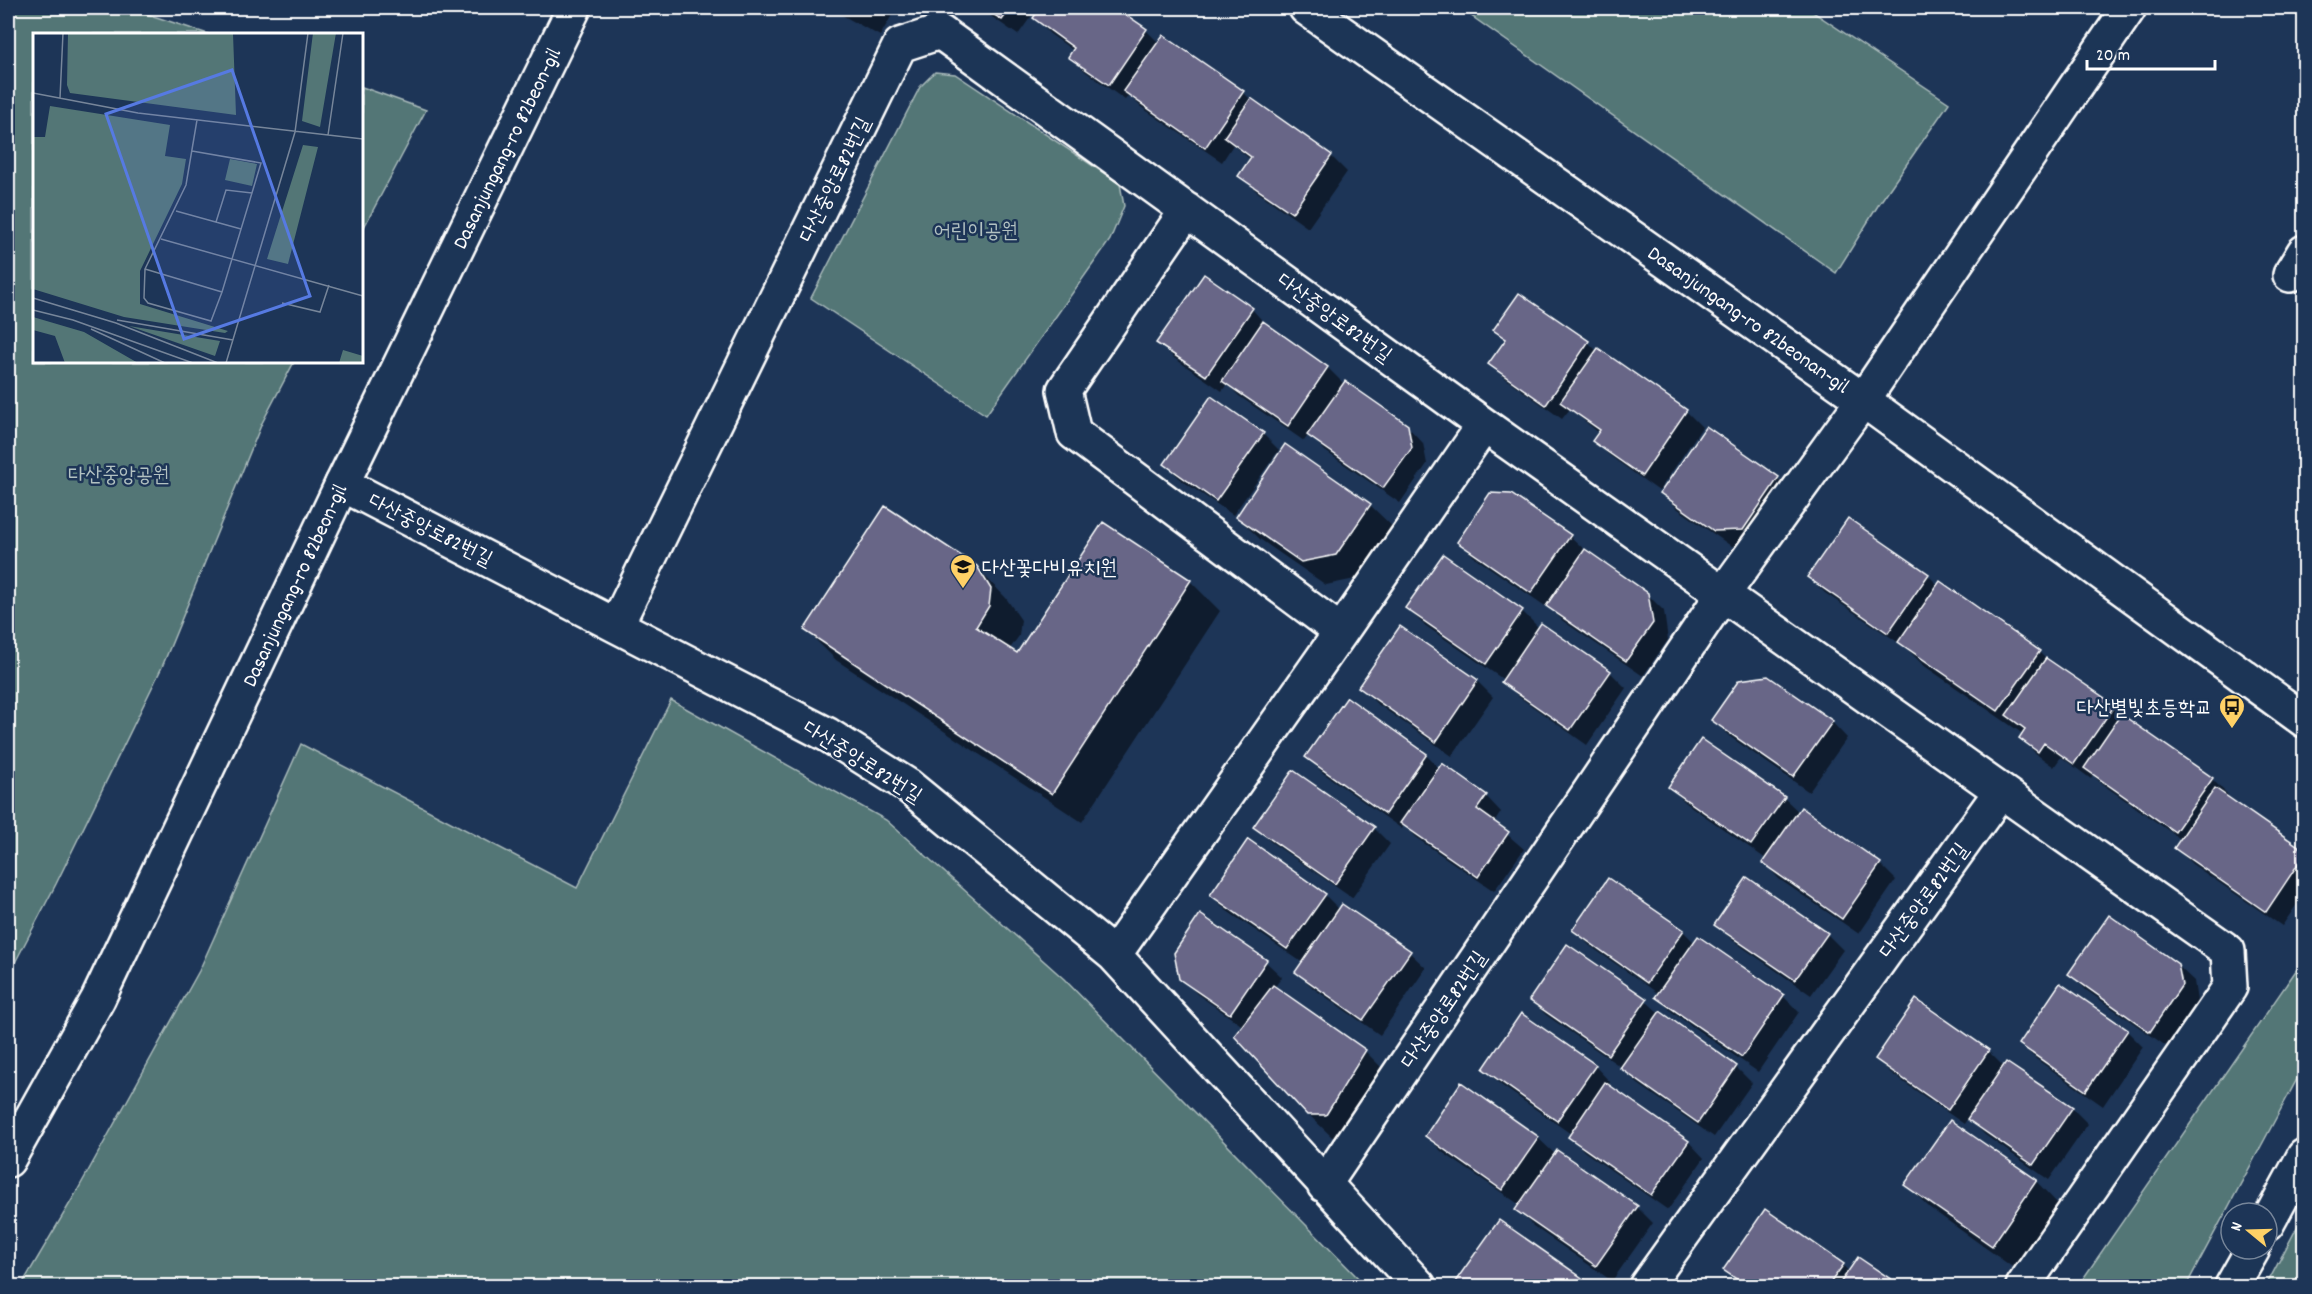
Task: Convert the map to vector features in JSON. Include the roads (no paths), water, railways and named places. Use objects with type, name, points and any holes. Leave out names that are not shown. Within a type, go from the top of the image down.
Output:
[{"type":"main road","name":"Dasanjungang-ro 82beon-gil","points":[[8,1160],[98,999],[342,484],[574,8]]},
{"type":"main road","name":"Dasanjungang-ro 82beonan-gil","points":[[1306,8],[1863,400],[2129,8]]},
{"type":"main road","name":"다산중앙로82번길","points":[[617,624],[900,45],[940,32],[1484,424],[2001,791],[1646,1287]]},
{"type":"main road","points":[[1187,210],[1064,390],[1074,433],[1341,632]]},
{"type":"main road","name":"다산중앙로82번길","points":[[1324,1185],[1723,594],[1863,400]]},
{"type":"main road","points":[[1863,400],[2304,720]]},
{"type":"main road","points":[[1114,956],[1484,424]]},
{"type":"main road","name":"다산중앙로82번길","points":[[342,484],[617,624],[828,735],[907,784],[1114,956],[1419,1287]]},
{"type":"main road","points":[[2001,791],[2228,951],[2229,987],[2023,1287]]},
{"type":"main road","points":[[2279,1202],[2304,1156]]},
{"type":"main road","points":[[2232,1287],[2246,1261]]},
{"type":"place","name":"다산꽃다비유치원","points":[[963,590]]},
{"type":"place","name":"다산별빛초등학교","points":[[2232,730]]},
{"type":"park label","name":"어린이공원","points":[[976,230]]},
{"type":"park label","name":"다산중앙공원","points":[[119,474]]}]
